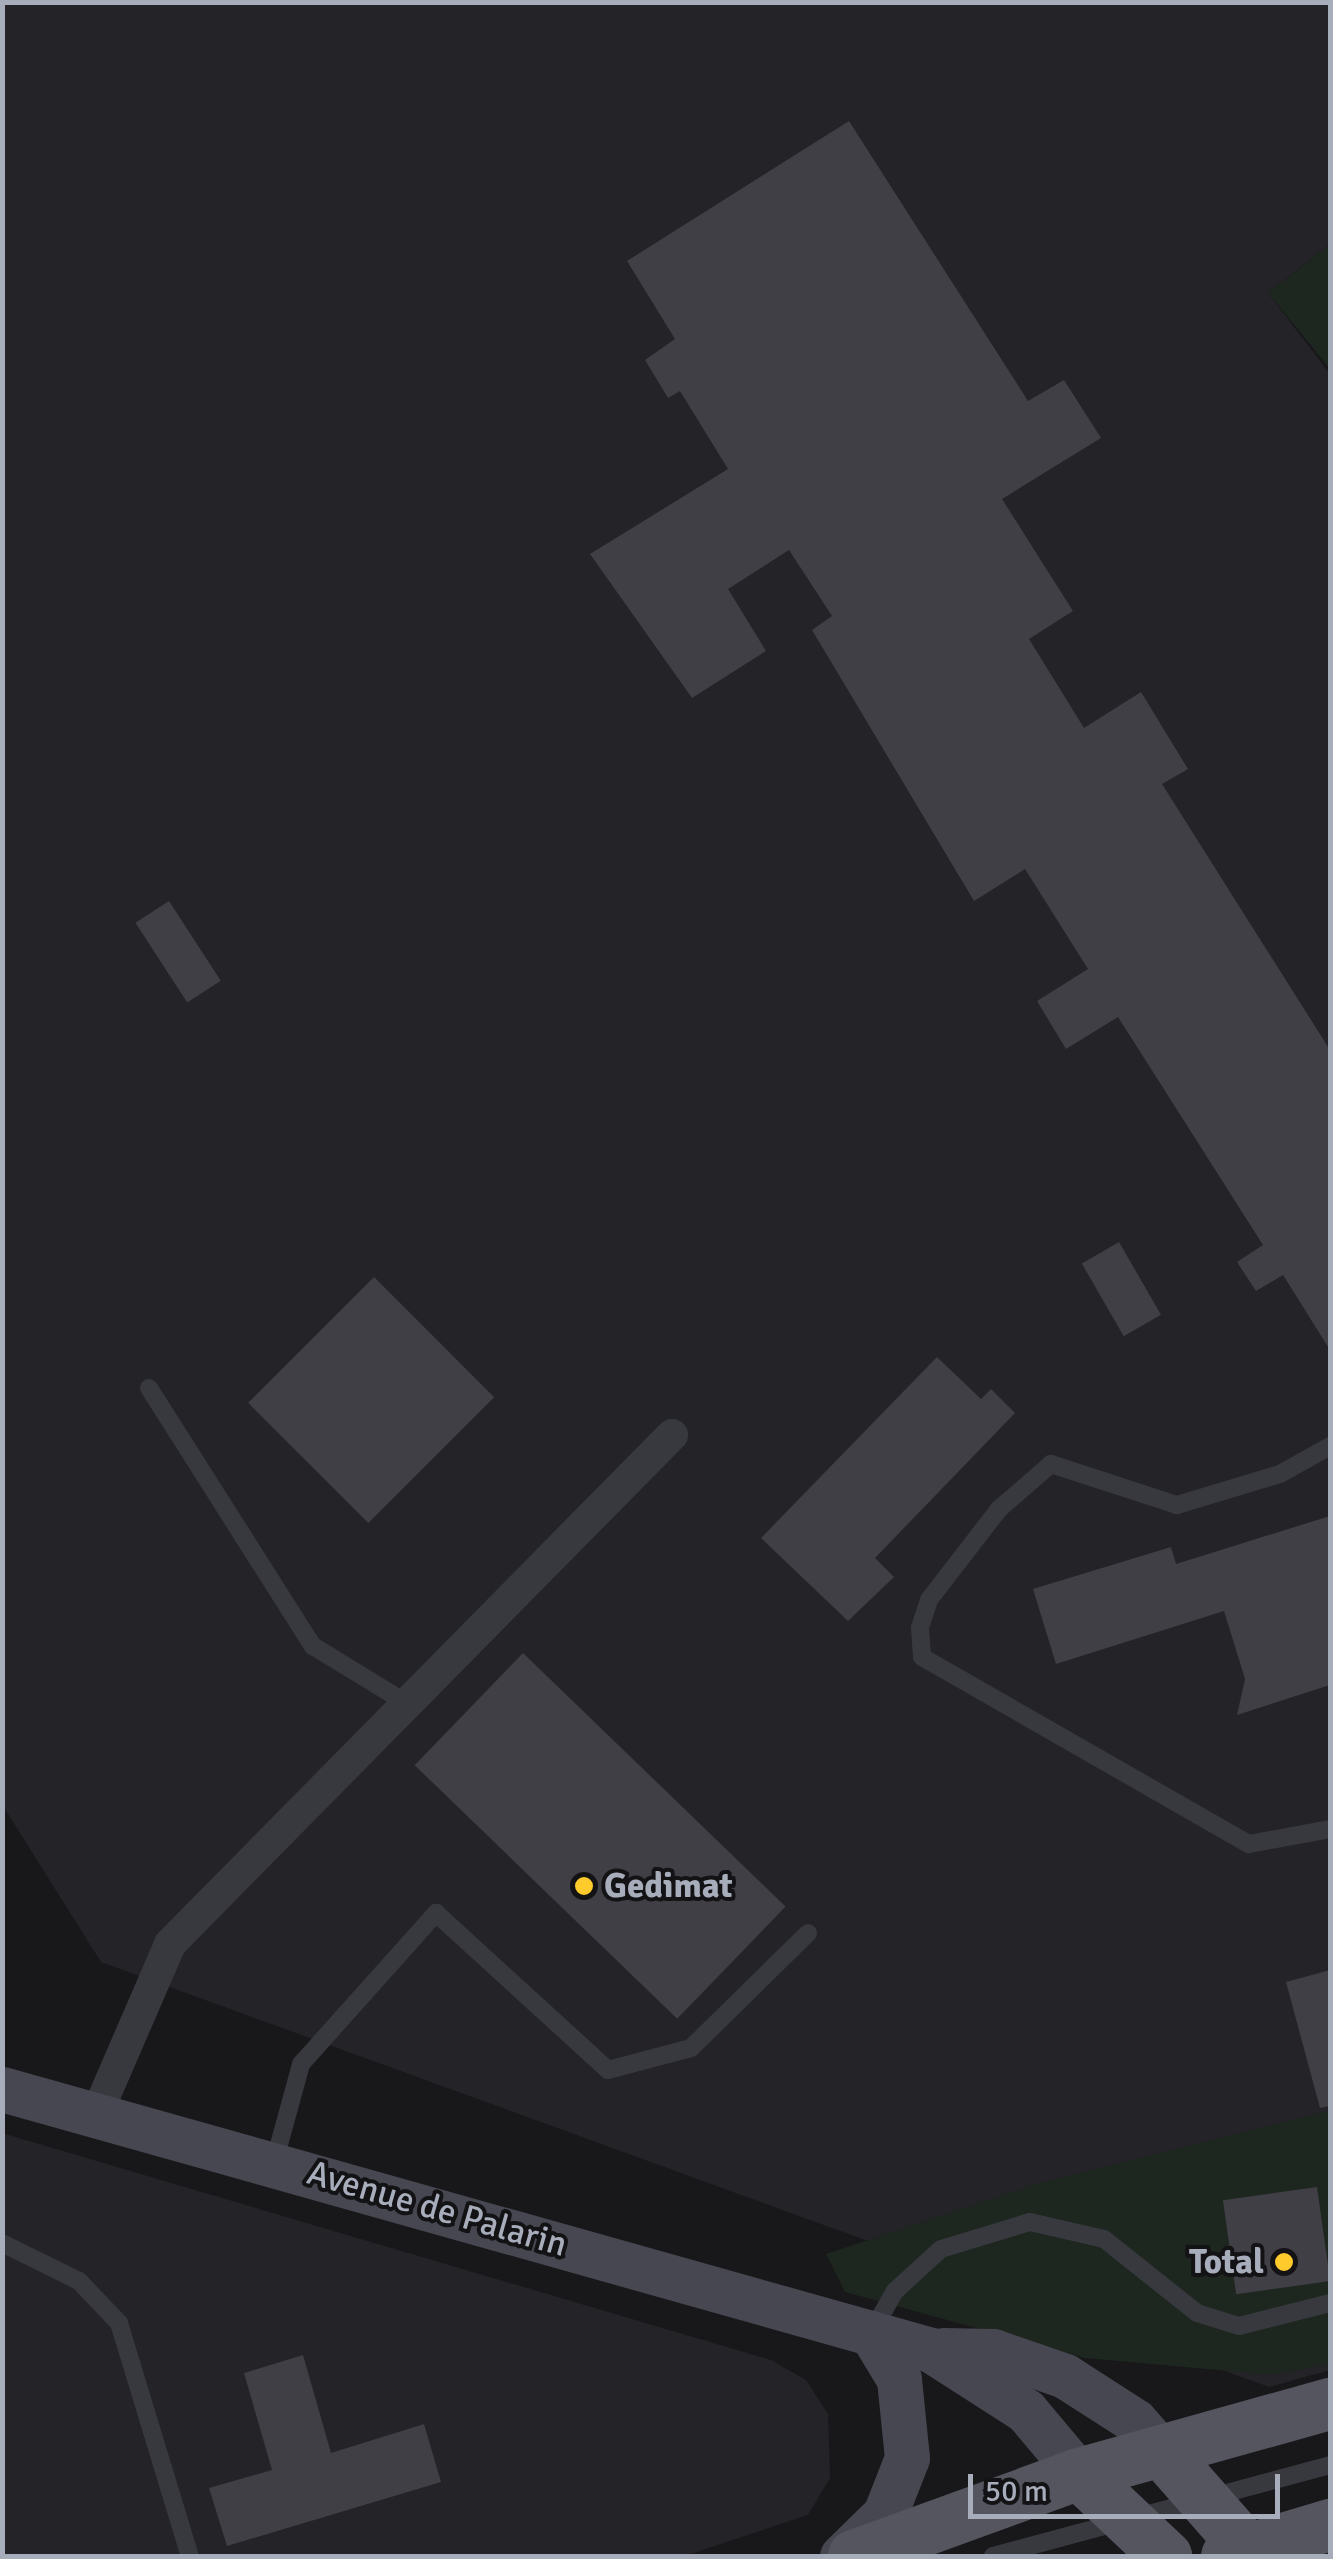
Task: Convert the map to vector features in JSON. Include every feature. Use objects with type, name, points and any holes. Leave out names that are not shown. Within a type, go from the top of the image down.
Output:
[{"type":"main road","name":"Avenue de Palarin","points":[[2,2089],[931,2350],[992,2351],[1065,2376],[1136,2421],[1163,2453]]},
{"type":"main road","points":[[842,2556],[885,2514],[906,2458],[899,2379],[871,2333]]},
{"type":"main road","name":"Avenue de Palarin","points":[[931,2350],[1026,2411],[1079,2474]]},
{"type":"main road","points":[[854,2556],[1079,2474],[1330,2404]]},
{"type":"main road","points":[[1163,2453],[1204,2499],[1238,2554],[1330,2525]]},
{"type":"main road","points":[[1079,2474],[1166,2556]]},
{"type":"street","points":[[96,2113],[170,1944],[672,1435]]},
{"type":"lane","points":[[149,1388],[313,1646],[408,1704]]},
{"type":"lane","points":[[1330,1446],[1280,1474],[1177,1505],[1050,1464],[999,1509],[929,1600],[920,1628],[922,1657],[1249,1844],[1330,1828]]},
{"type":"lane","points":[[274,2163],[301,2064],[436,1914],[608,2070],[691,2048],[808,1933]]},
{"type":"lane","points":[[871,2333],[895,2291],[940,2249],[1030,2222],[1104,2239],[1197,2313],[1239,2326],[1330,2303]]},
{"type":"lane","points":[[2,2243],[79,2280],[119,2323],[190,2556]]},
{"type":"lane","points":[[993,2556],[1330,2465]]},
{"type":"shaded area","points":[[3,3],[1330,3],[1330,244],[1268,293],[1330,374],[1330,2370],[1269,2387],[101,1962],[3,1806]]},
{"type":"shaded area","points":[[1330,244],[1330,369],[1268,293]]},
{"type":"shaded area","points":[[1330,2111],[1330,2364],[1272,2375],[1085,2358],[845,2292],[826,2254],[1043,2182]]},
{"type":"shaded area","points":[[2,2133],[771,2360],[806,2380],[828,2414],[830,2478],[808,2515],[685,2556],[3,2556]]},
{"type":"building","points":[[849,121],[1028,401],[1064,380],[1101,438],[1002,499],[1073,611],[1029,639],[1084,728],[1141,692],[1188,769],[1162,784],[1330,1050],[1330,1350],[1283,1275],[1256,1291],[1237,1262],[1263,1245],[1118,1017],[1066,1049],[1037,1001],[1088,969],[1025,869],[974,901],[812,630],[832,616],[789,550],[728,589],[766,651],[692,698],[590,554],[728,469],[680,391],[668,398],[645,360],[675,339],[627,261]]},
{"type":"building","points":[[169,901],[221,981],[187,1002],[135,923]]},
{"type":"building","points":[[1119,1242],[1161,1315],[1124,1336],[1082,1264]]},
{"type":"building","points":[[374,1277],[494,1397],[368,1523],[248,1403]]},
{"type":"building","points":[[937,1357],[981,1399],[991,1389],[1015,1413],[875,1558],[894,1577],[848,1621],[761,1538]]},
{"type":"building","points":[[1330,1516],[1330,1685],[1237,1715],[1245,1679],[1224,1611],[1056,1664],[1033,1589],[1171,1547],[1176,1564]]},
{"type":"building","points":[[523,1653],[786,1907],[677,2019],[415,1765]]},
{"type":"building","points":[[1330,1970],[1330,2106],[1320,2108],[1286,1982]]},
{"type":"building","name":"Total","points":[[1317,2187],[1330,2281],[1236,2294],[1223,2200]]},
{"type":"building","points":[[303,2355],[331,2453],[424,2424],[441,2482],[227,2546],[209,2488],[272,2470],[244,2373]]},
{"type":"place","name":"Gedimat","points":[[584,1886]]},
{"type":"place","name":"Total","points":[[1284,2262]]}]
